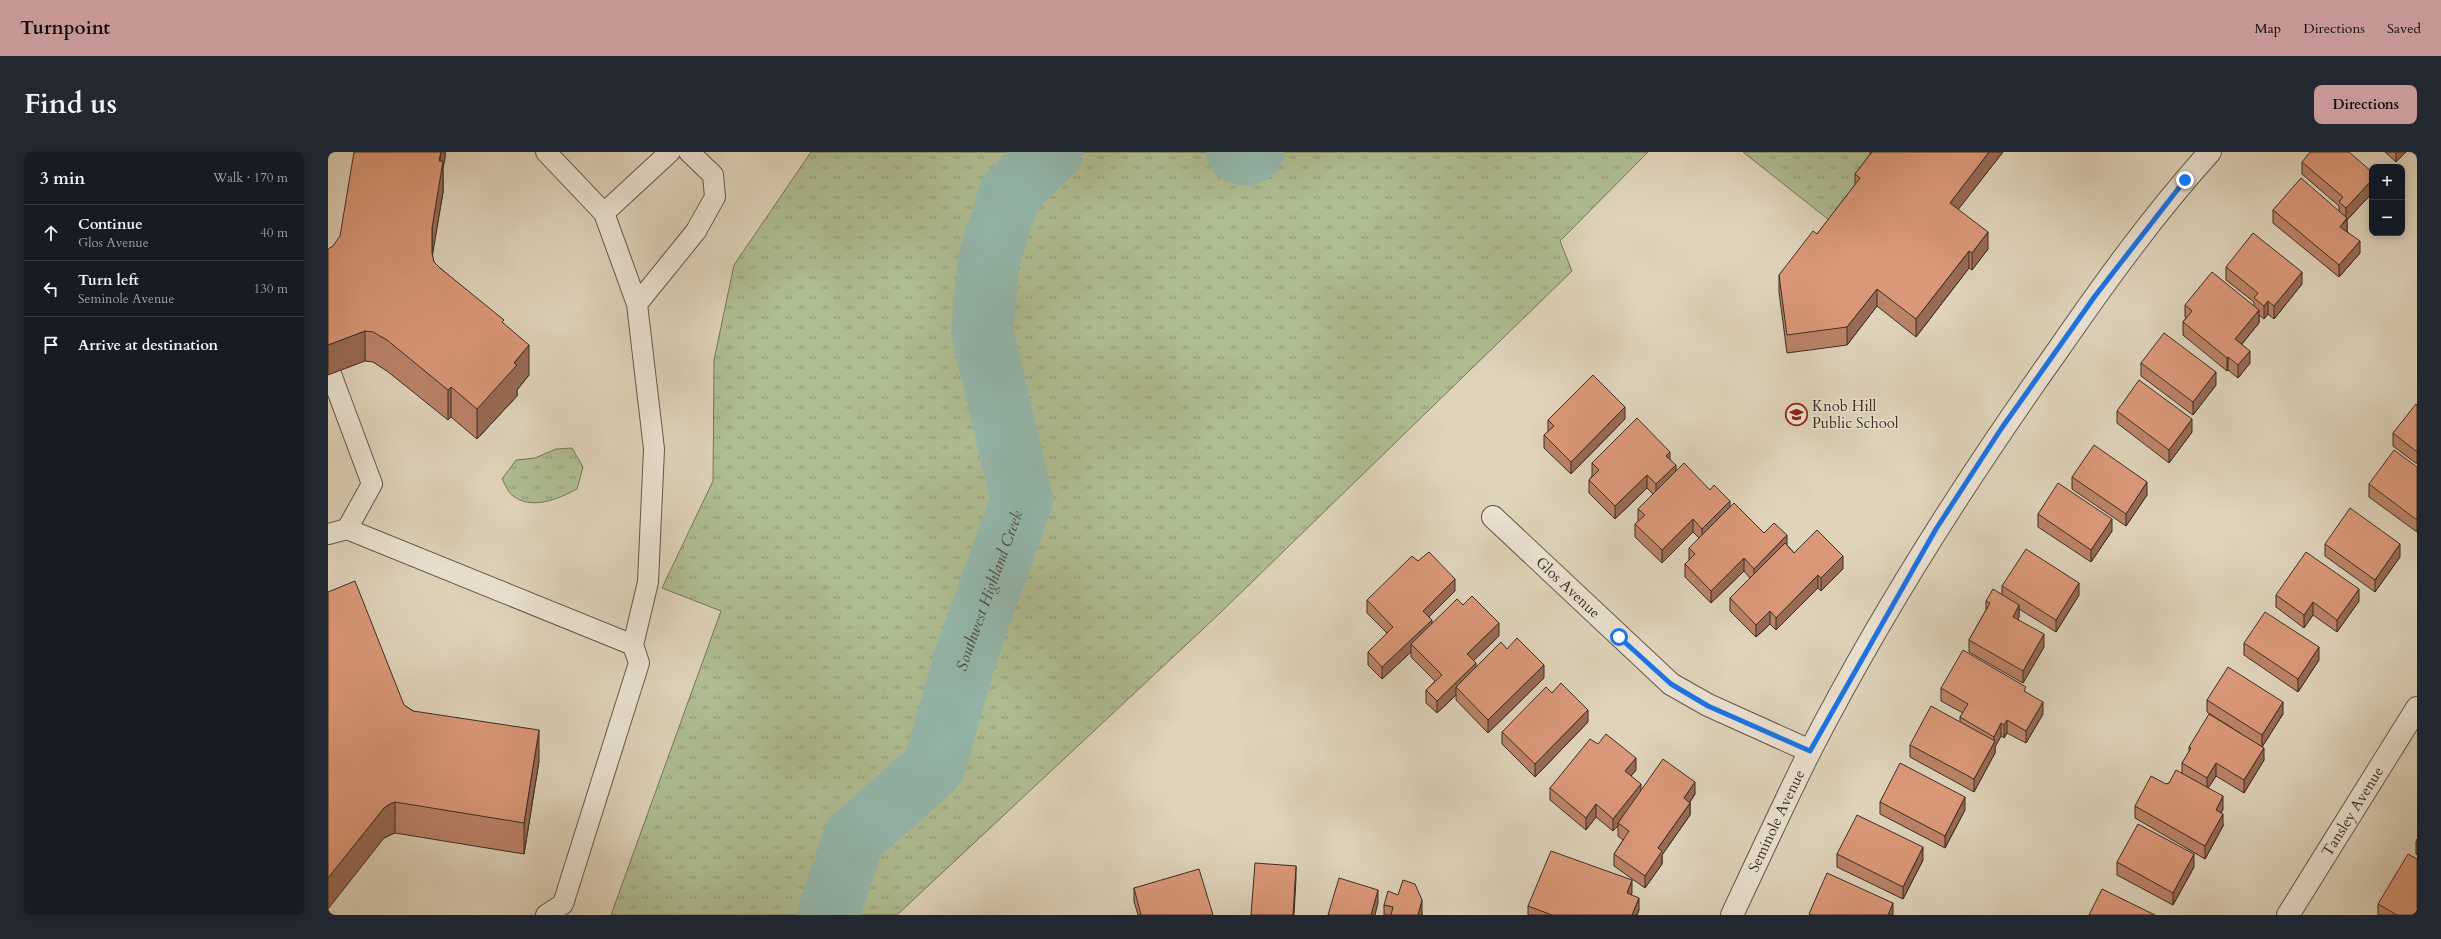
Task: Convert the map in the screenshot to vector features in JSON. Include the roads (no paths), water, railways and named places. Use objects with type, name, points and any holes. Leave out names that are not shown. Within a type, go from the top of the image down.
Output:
[{"type":"street","name":"Seminole Avenue","points":[[1732,915],[1810,751],[1936,529],[1997,436],[2095,296],[2185,180],[2210,152]]},
{"type":"street","name":"Glos Avenue","points":[[1493,517],[1671,684],[1708,706],[1810,751]]},
{"type":"street","name":"Tansley Avenue","points":[[2288,915],[2417,708]]},
{"type":"lane","points":[[546,152],[604,213],[637,304],[654,449],[648,582],[633,645],[639,663],[563,904],[546,915]]},
{"type":"lane","points":[[604,213],[670,152]]},
{"type":"lane","points":[[637,304],[696,231],[715,197],[713,175],[689,152]]},
{"type":"lane","points":[[331,374],[372,484],[337,532],[633,645]]},
{"type":"waterway","name":"Southwest Highland Creek","points":[[828,915],[854,838],[934,767],[966,655],[1022,500],[982,331],[989,259],[1010,193],[1052,152]]},
{"type":"waterway","name":"Southwest Highland Creek","points":[[1237,152],[1246,155],[1253,152]]},
{"type":"place","name":"Knob Hill Public School","points":[[1796,415]]}]
